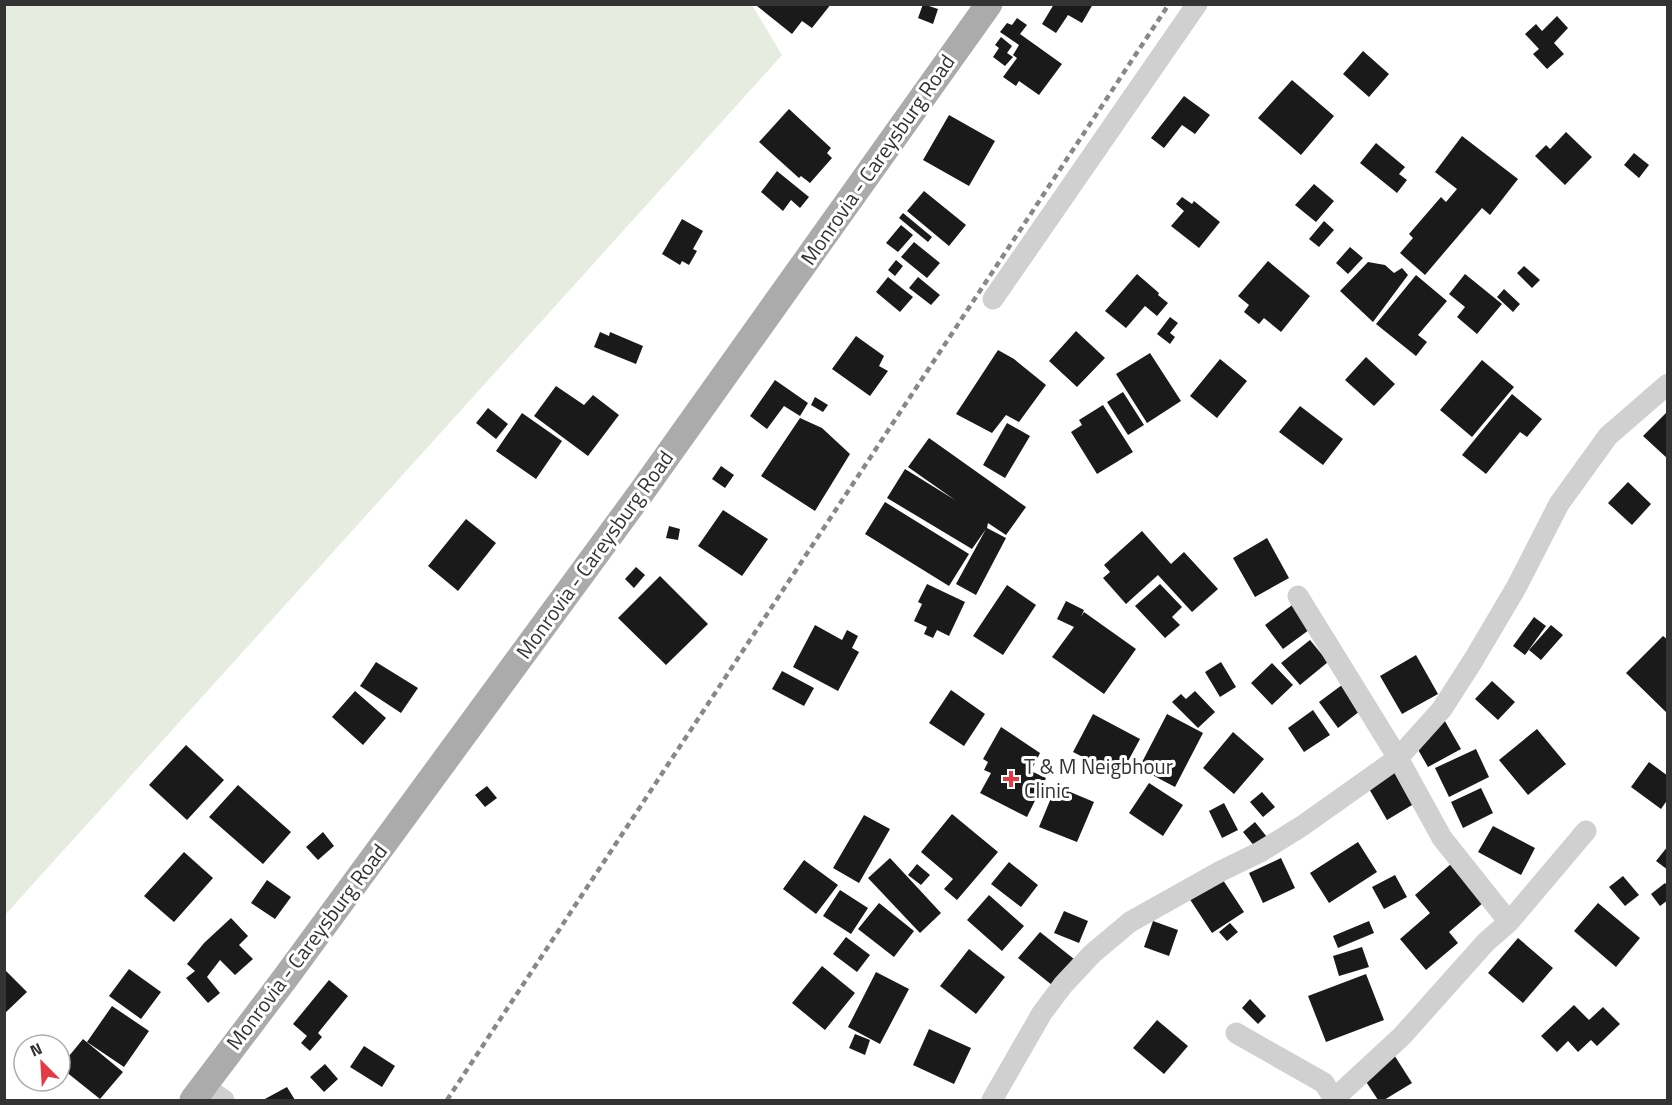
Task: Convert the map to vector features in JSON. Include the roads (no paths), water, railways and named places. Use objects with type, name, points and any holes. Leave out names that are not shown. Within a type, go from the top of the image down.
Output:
[{"type":"main road","name":"Monrovia - Careysburg Road","points":[[207,1096],[286,977],[643,490],[989,4]]},
{"type":"street","points":[[993,299],[1197,4]]},
{"type":"street","points":[[992,1101],[1042,1013],[1063,985],[1099,948],[1130,922],[1260,852],[1302,826],[1398,758],[1442,709],[1517,586],[1559,504],[1608,436],[1668,384]]},
{"type":"street","points":[[1298,596],[1398,758],[1442,838],[1509,922]]},
{"type":"street","points":[[1236,1033],[1324,1083],[1334,1100],[1401,1036],[1486,942],[1509,922],[1586,831]]},
{"type":"railway","points":[[447,1100],[1169,4]]},
{"type":"place","name":"T & M Neigbhour Clinic","points":[[1011,779]]}]
